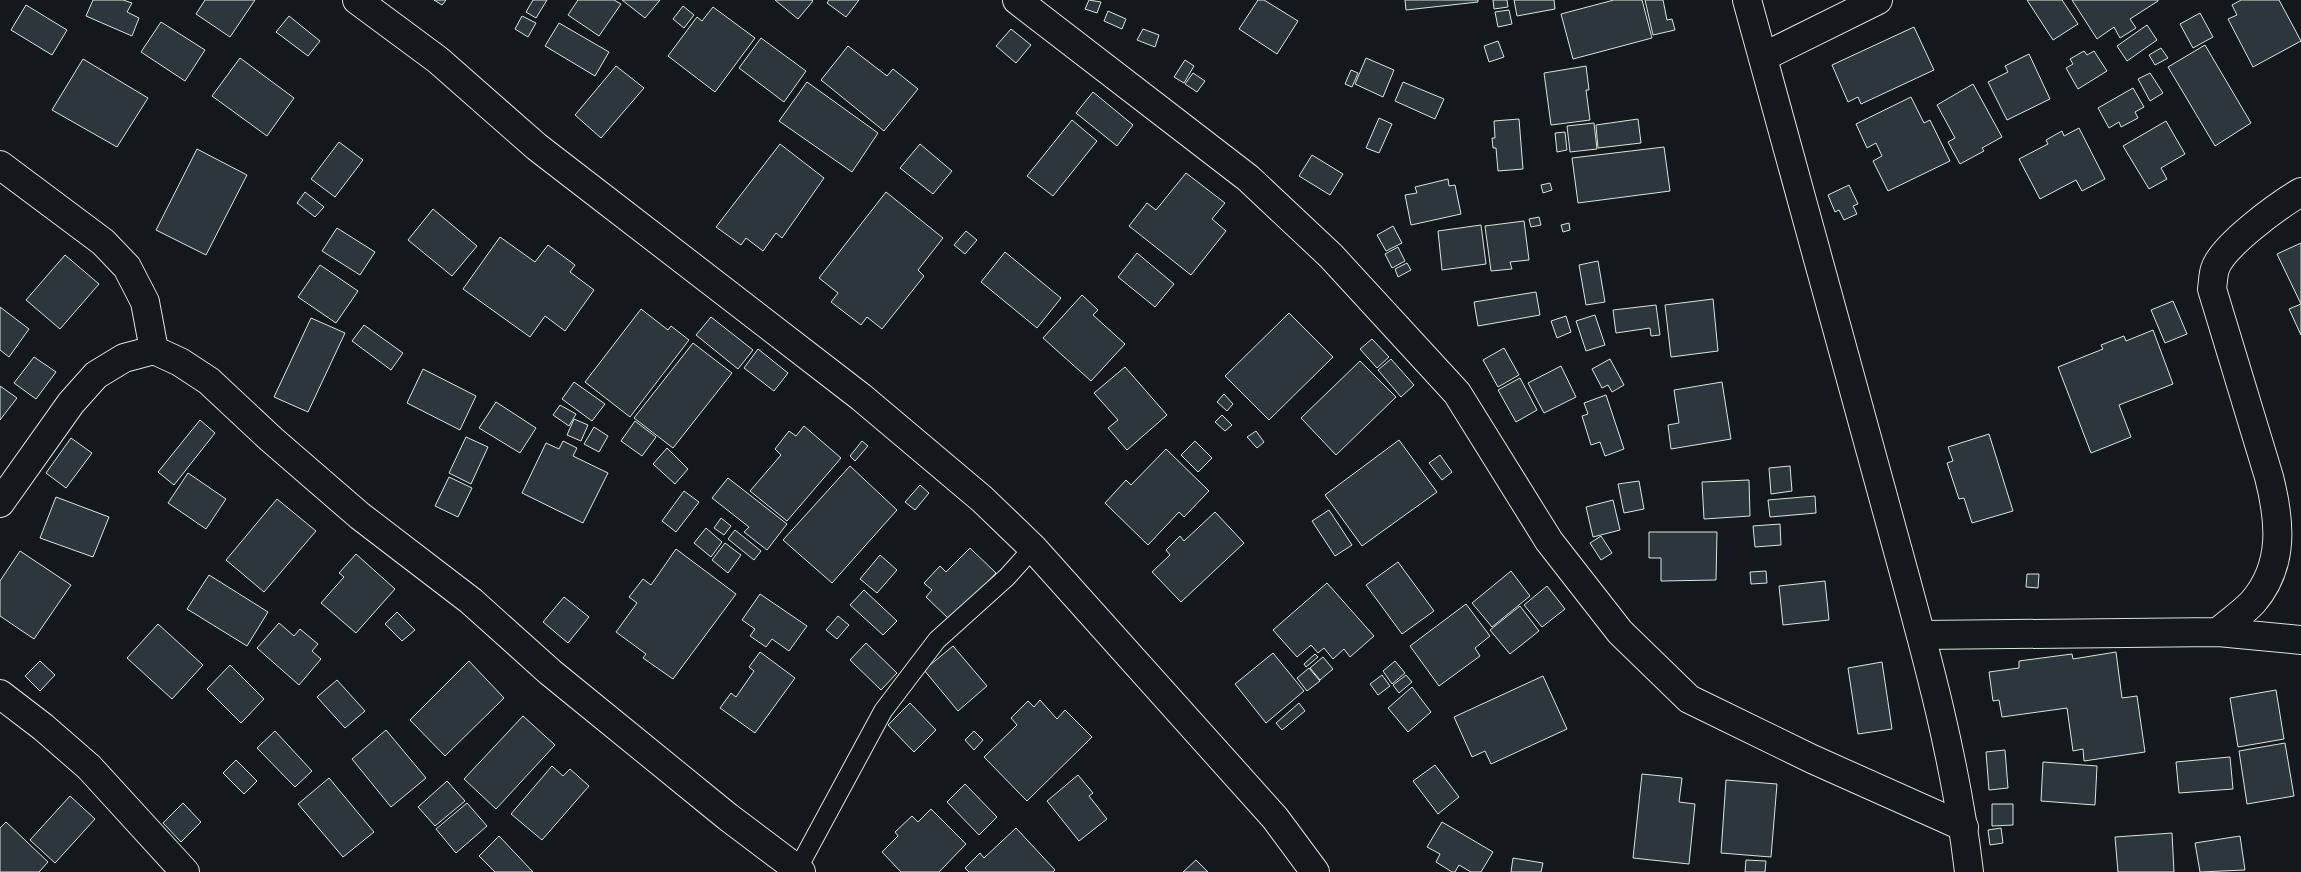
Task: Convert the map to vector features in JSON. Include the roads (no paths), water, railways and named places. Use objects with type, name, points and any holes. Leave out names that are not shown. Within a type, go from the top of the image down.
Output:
[{"type":"street","points":[[357,0],[438,60],[537,147],[861,397],[982,499],[1033,548],[1275,818],[1314,872]]},
{"type":"street","points":[[1017,0],[1248,178],[1331,256],[1457,393],[1549,541],[1620,632],[1689,699],[1812,759],[1964,827]]},
{"type":"street","points":[[1747,0],[1920,635],[1950,753],[1964,827],[1969,872]]},
{"type":"street","points":[[1763,57],[1878,0]]},
{"type":"street","points":[[0,165],[103,242],[126,267],[145,302],[154,350]]},
{"type":"street","points":[[2218,632],[2253,601],[2269,577],[2277,553],[2279,528],[2277,507],[2269,477],[2212,289],[2215,268],[2226,250],[2282,203],[2301,192]]},
{"type":"street","points":[[0,503],[71,403],[96,375],[124,358],[154,350],[180,362],[209,381],[271,439],[360,516],[471,601],[558,679],[798,871]]},
{"type":"street","points":[[1920,635],[2218,632],[2301,640]]},
{"type":"street","points":[[0,694],[89,766],[185,872]]},
{"type":"lane","points":[[798,871],[882,711],[937,640],[1006,577],[1033,548]]}]
